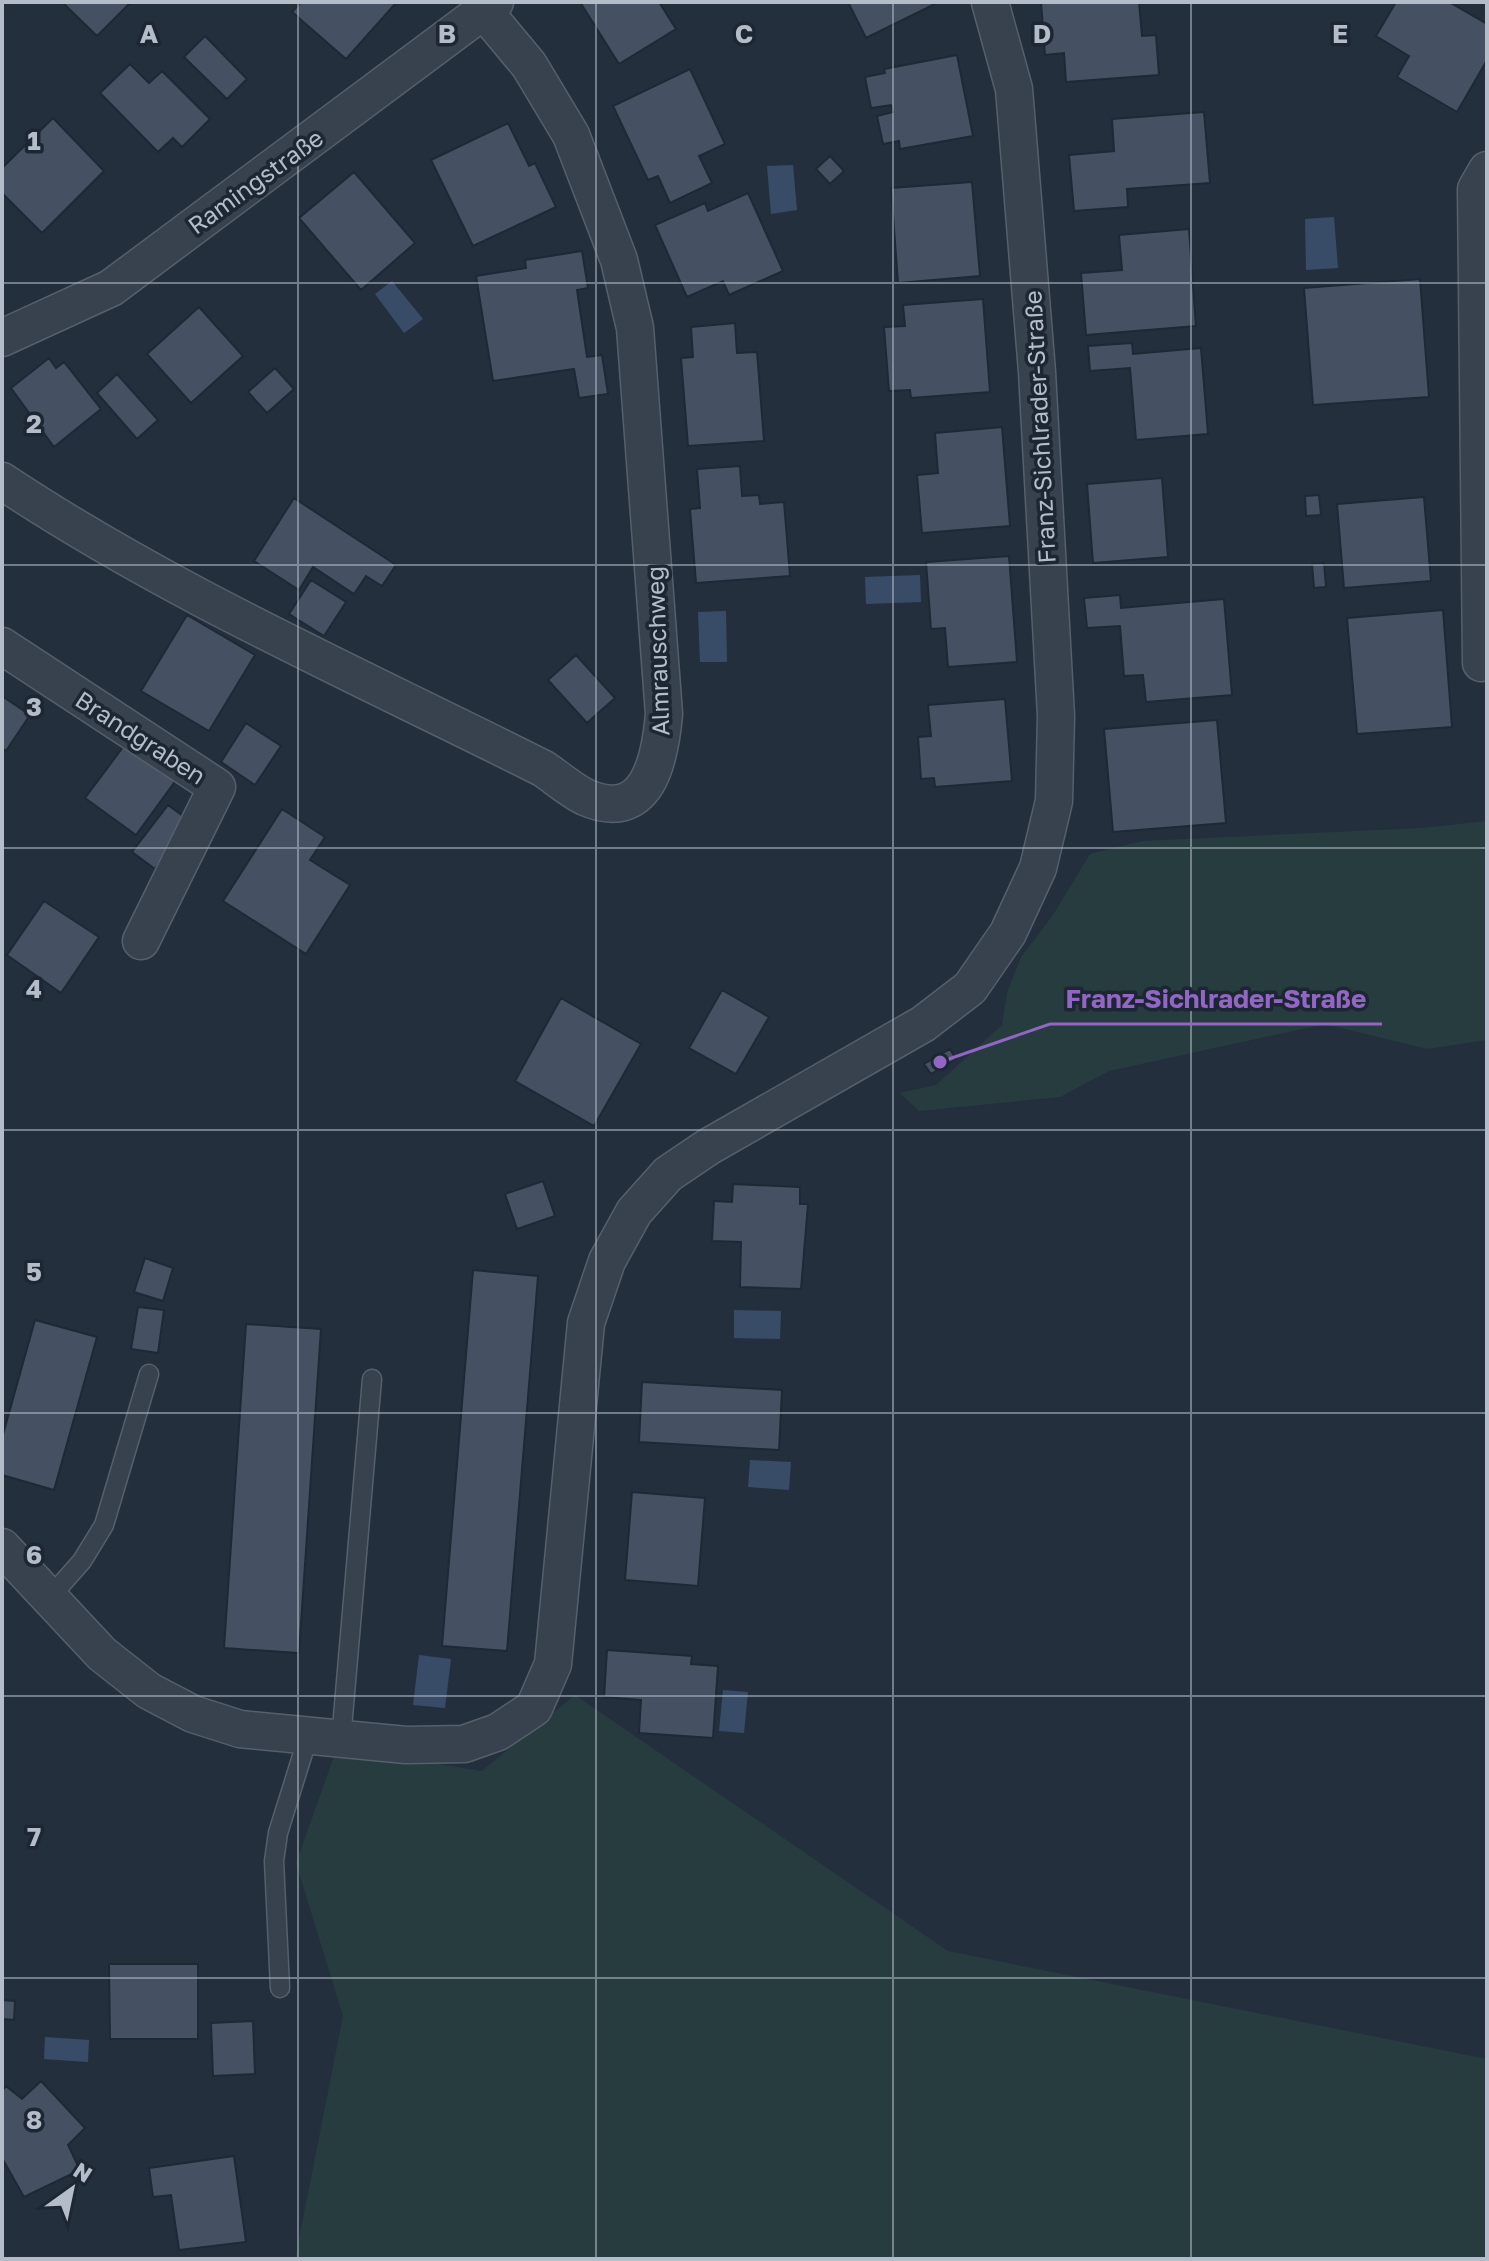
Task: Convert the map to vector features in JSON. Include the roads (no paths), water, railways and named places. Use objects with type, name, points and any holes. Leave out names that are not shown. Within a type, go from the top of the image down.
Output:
[{"type":"street","name":"Franz-Sichlrader-Straße","points":[[2,1547],[102,1654],[149,1691],[193,1714],[240,1729],[324,1739],[464,1744],[498,1732],[534,1708],[553,1664],[586,1323],[607,1261],[634,1212],[668,1174],[708,1147],[923,1024],[970,988],[1008,933],[1038,868],[1054,801],[1056,716],[1037,372],[1014,89],[990,2]]},
{"type":"street","name":"Ramingstraße","points":[[2,338],[111,288],[490,7]]},
{"type":"street","name":"Almrauschweg","points":[[2,481],[46,510],[209,602],[544,769],[584,797],[613,805],[639,794],[655,773],[664,714],[635,328],[619,260],[571,135],[490,7]]},
{"type":"street","points":[[1481,663],[1476,189],[1487,170]]},
{"type":"street","name":"Brandgraben","points":[[2,646],[217,787],[141,941]]},
{"type":"lane","points":[[51,1596],[82,1561],[104,1525],[149,1374]]},
{"type":"lane","points":[[280,1988],[274,1861],[278,1833],[324,1739],[372,1379]]},
{"type":"water","points":[[793,165],[797,210],[771,214],[767,166]]},
{"type":"water","points":[[1334,217],[1338,268],[1306,270],[1305,219]]},
{"type":"water","points":[[392,281],[423,319],[404,333],[375,294]]},
{"type":"water","points":[[920,575],[921,602],[866,604],[865,577]]},
{"type":"water","points":[[726,611],[727,662],[700,662],[698,612]]},
{"type":"water","points":[[734,1310],[781,1311],[780,1339],[734,1338]]},
{"type":"water","points":[[750,1460],[791,1462],[789,1490],[748,1487]]},
{"type":"water","points":[[419,1655],[451,1659],[445,1708],[413,1705]]},
{"type":"water","points":[[723,1690],[748,1692],[744,1733],[719,1731]]},
{"type":"water","points":[[45,2037],[89,2040],[88,2062],[44,2059]]},
{"type":"place","name":"Franz-Sichlrader-Straße","points":[[940,1062]]}]
